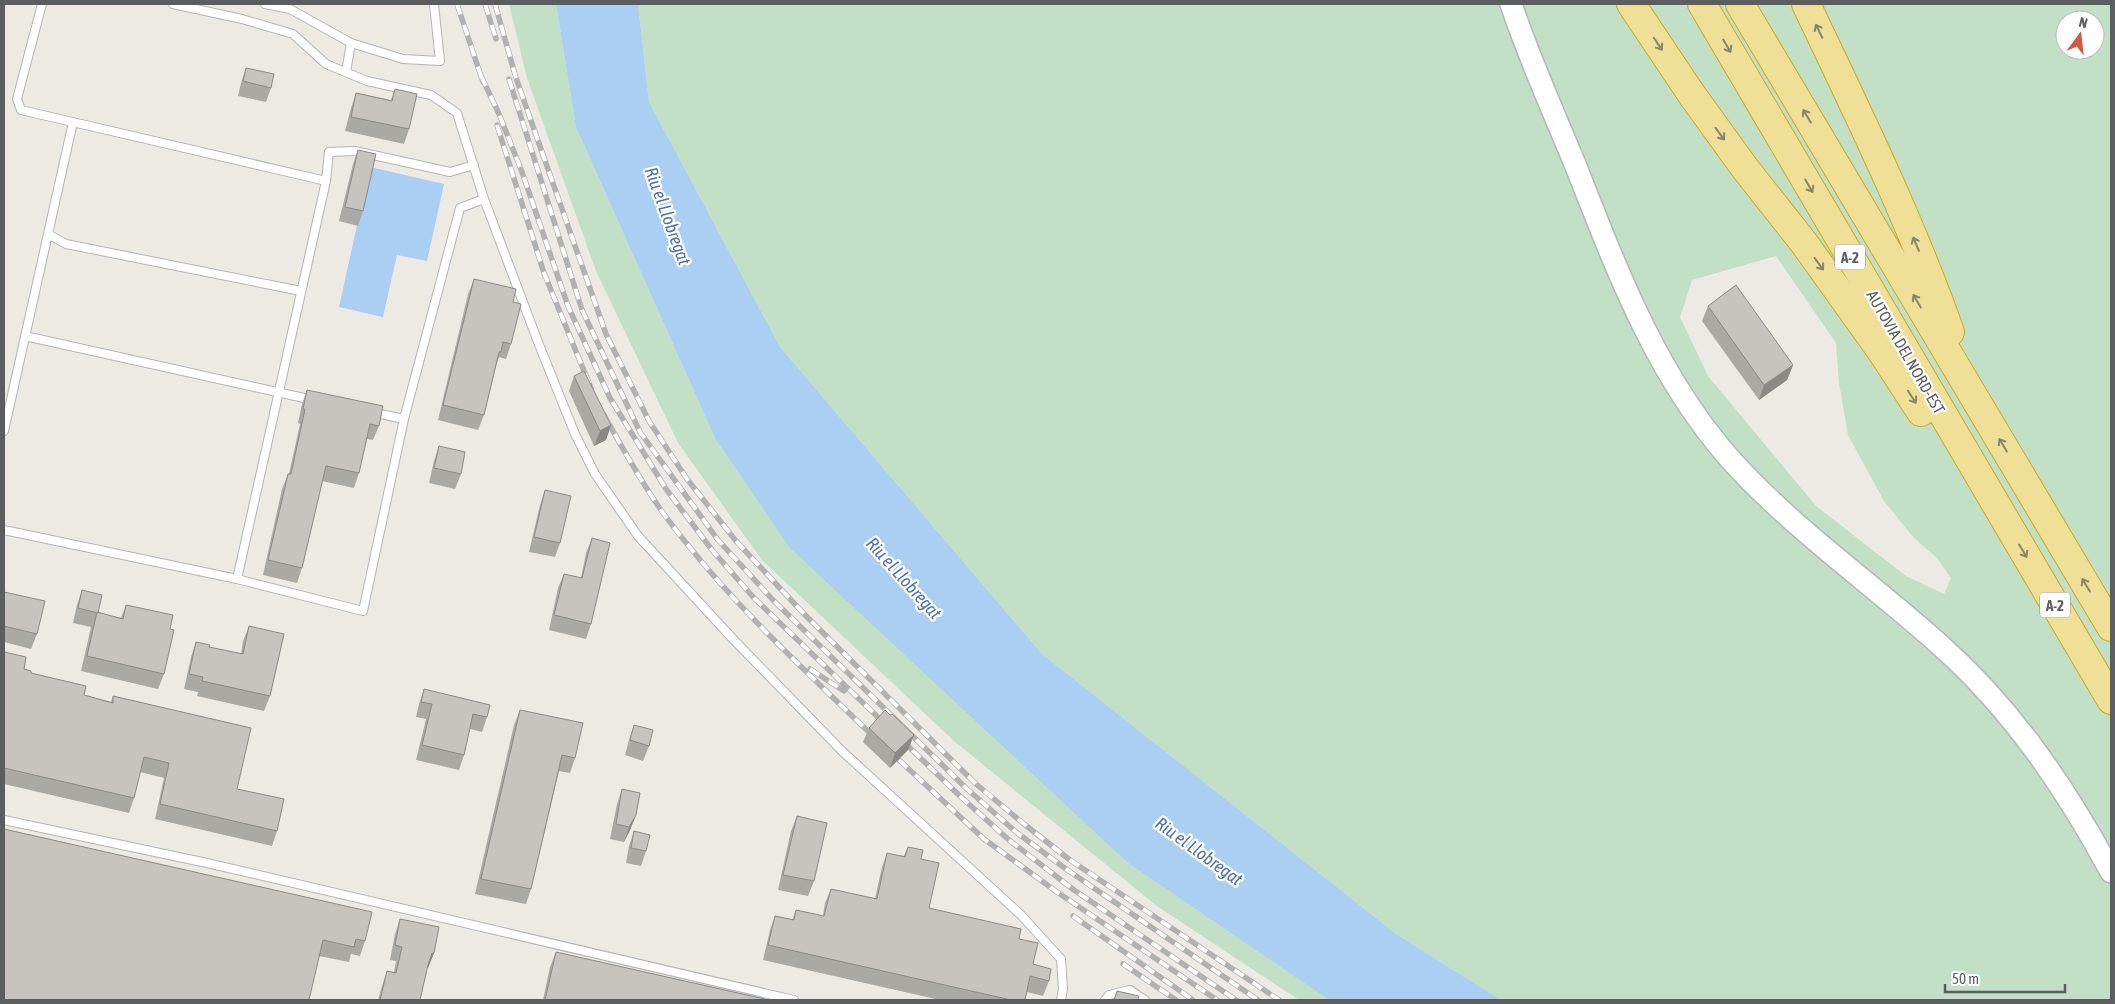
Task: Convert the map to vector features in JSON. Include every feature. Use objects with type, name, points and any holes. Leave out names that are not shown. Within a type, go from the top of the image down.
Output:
[{"type":"highway","points":[[1631,4],[1692,95],[1804,243],[1882,352],[1920,410],[1998,509]]},
{"type":"highway","name":"AUTOVIA DEL NORD-EST","points":[[1702,4],[2111,700]]},
{"type":"highway","name":"A-2","points":[[1740,4],[2111,627]]},
{"type":"highway","points":[[1806,4],[1884,170],[1931,279],[1969,388]]},
{"type":"main road","points":[[1512,4],[1624,286],[1652,345],[1683,397],[1728,456],[1767,497],[1810,536],[1940,645],[1975,678],[2014,721],[2072,802],[2111,872]]},
{"type":"lane","points":[[42,4],[17,99],[21,110],[326,181]]},
{"type":"lane","points":[[174,4],[242,19],[293,34],[326,64],[367,81],[431,95],[457,113],[484,199],[575,434],[596,474],[638,536],[733,639],[842,751],[950,848],[1034,929],[1061,959],[1064,989],[1061,1000]]},
{"type":"lane","points":[[264,4],[290,9],[351,43],[404,58],[440,61],[434,4]]},
{"type":"lane","points":[[346,72],[351,43]]},
{"type":"lane","points":[[4,431],[73,122]]},
{"type":"lane","points":[[236,579],[326,181],[329,152],[355,151],[450,172],[474,165]]},
{"type":"lane","points":[[4,530],[236,579],[363,611],[404,419],[460,208],[484,199]]},
{"type":"lane","points":[[48,234],[66,244],[301,292]]},
{"type":"lane","points":[[25,336],[317,400]]},
{"type":"lane","points":[[366,411],[404,419]]},
{"type":"lane","points":[[4,820],[216,865],[794,1000]]},
{"type":"lane","points":[[1105,1000],[1109,995],[1130,990],[1144,1000]]},
{"type":"green space","points":[[509,4],[556,4],[576,127],[715,438],[1128,863],[1329,1000],[1299,1000],[1157,906],[954,741],[762,560],[678,443],[596,271],[527,78]]},
{"type":"green space","points":[[638,4],[2111,4],[2111,1000],[1501,1000],[1396,934],[1042,654],[780,347],[649,102]],"holes":[[[1776,256],[1836,343],[1839,383],[1848,435],[1884,501],[1914,538],[1937,558],[1951,578],[1944,594],[1906,576],[1816,506],[1708,376],[1680,317],[1692,280]]]},
{"type":"water","name":"Riu el Llobregat","points":[[556,4],[638,4],[649,102],[780,347],[1042,654],[1396,934],[1501,1000],[1329,1000],[1128,863],[790,548],[715,438],[576,127]]},
{"type":"water","points":[[370,167],[444,184],[427,261],[397,255],[383,317],[339,307]]},
{"type":"building","points":[[246,68],[274,74],[271,88],[243,81]]},
{"type":"building","points":[[395,89],[417,94],[409,129],[351,117],[356,93],[392,101]]},
{"type":"building","points":[[358,150],[376,154],[363,211],[345,207]]},
{"type":"building","points":[[474,279],[516,289],[513,302],[521,304],[511,344],[503,342],[501,352],[499,352],[484,415],[443,405]]},
{"type":"building","points":[[1736,285],[1793,365],[1764,385],[1708,306]]},
{"type":"building","points":[[584,371],[611,425],[600,431],[574,376]]},
{"type":"building","points":[[307,390],[383,406],[379,426],[370,424],[359,473],[326,466],[302,568],[268,560],[288,474],[291,474],[305,409],[303,409]]},
{"type":"building","points":[[439,446],[465,452],[461,474],[434,468]]},
{"type":"building","points":[[545,490],[571,496],[560,543],[534,537]]},
{"type":"building","points":[[592,538],[610,543],[591,624],[554,615],[564,574],[582,578]]},
{"type":"building","points":[[82,590],[102,595],[98,613],[78,608]]},
{"type":"building","points":[[4,592],[45,601],[37,634],[4,626]]},
{"type":"building","points":[[126,605],[173,615],[170,629],[174,630],[164,674],[87,656],[97,612],[123,619]]},
{"type":"building","points":[[249,626],[284,634],[270,696],[202,681],[203,677],[189,674],[196,642],[210,645],[209,647],[243,654]]},
{"type":"building","points":[[4,652],[26,657],[24,669],[31,671],[31,673],[86,686],[84,695],[113,703],[113,696],[251,728],[237,789],[284,799],[277,831],[160,804],[169,763],[144,757],[134,798],[4,768]]},
{"type":"building","points":[[424,689],[490,705],[487,717],[473,714],[464,755],[422,745],[432,704],[421,702]]},
{"type":"building","points":[[520,710],[583,723],[575,758],[562,755],[531,889],[481,879]]},
{"type":"building","points":[[885,710],[890,715],[892,714],[914,735],[895,753],[869,728]]},
{"type":"building","points":[[634,725],[653,730],[649,746],[630,740]]},
{"type":"building","points":[[622,789],[640,793],[636,815],[629,827],[616,824]]},
{"type":"building","points":[[797,816],[827,823],[814,881],[783,875]]},
{"type":"building","points":[[4,829],[372,912],[365,941],[356,939],[354,947],[323,940],[309,1000],[4,1000]]},
{"type":"building","points":[[634,831],[650,835],[646,851],[631,848]]},
{"type":"building","points":[[908,847],[923,850],[921,859],[939,863],[929,908],[1021,929],[1019,939],[1038,943],[1033,964],[1051,969],[1049,981],[1030,976],[1025,1000],[1011,1000],[768,945],[775,916],[794,920],[796,910],[824,916],[831,889],[877,899],[887,853],[905,857]]},
{"type":"building","points":[[400,919],[439,927],[434,953],[432,953],[428,965],[420,1000],[380,1000],[387,971],[396,973],[402,947],[395,945]]},
{"type":"building","points":[[556,952],[769,1000],[545,1000]]},
{"type":"building","points":[[1117,991],[1139,996],[1138,1000],[1114,1000]]},
{"type":"railway","points":[[457,4],[483,82]]},
{"type":"railway","points":[[485,4],[496,39]]},
{"type":"railway","points":[[495,4],[516,78],[606,334],[649,421],[687,479],[736,541],[805,615],[976,784],[1070,860],[1279,1000]]},
{"type":"railway","points":[[481,76],[499,114],[522,172],[568,306],[610,398],[666,489],[712,550],[754,598],[962,798],[1009,840],[1074,890],[1236,1000]]},
{"type":"railway","points":[[509,79],[582,310],[640,432],[718,540],[773,600],[967,789],[1016,832],[1066,869],[1258,1000]]},
{"type":"railway","points":[[497,125],[544,273],[591,388]]},
{"type":"railway","points":[[604,415],[653,499],[684,541],[734,599],[815,681],[871,734]]},
{"type":"railway","points":[[810,669],[844,691]]},
{"type":"railway","points":[[899,760],[984,839],[1057,892],[1217,1000]]},
{"type":"railway","points":[[1073,916],[1193,1000]]},
{"type":"railway","points":[[1123,964],[1176,1000]]}]
